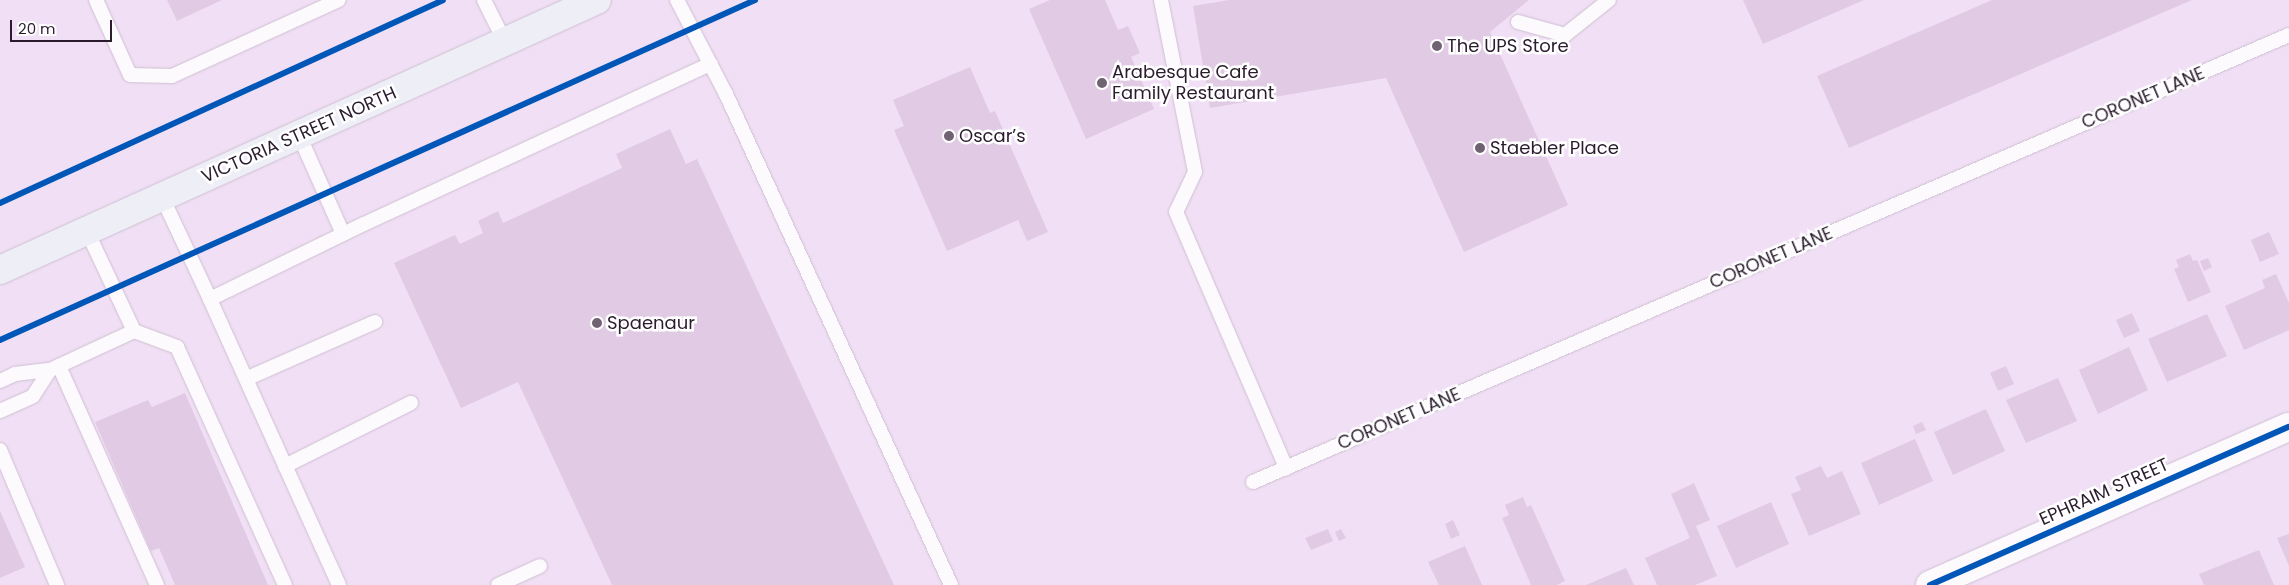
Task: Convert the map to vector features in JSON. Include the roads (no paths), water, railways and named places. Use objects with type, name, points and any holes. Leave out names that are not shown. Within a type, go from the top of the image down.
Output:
[{"type":"main road","name":"VICTORIA STREET NORTH","points":[[0,270],[597,0]]},
{"type":"street","name":"EPHRAIM STREET","points":[[1930,585],[2289,427]]},
{"type":"lane","points":[[96,0],[130,75],[172,76],[339,0]]},
{"type":"lane","points":[[484,0],[505,42]]},
{"type":"lane","points":[[677,0],[711,64],[952,585]]},
{"type":"lane","points":[[1160,0],[1195,172],[1176,212],[1286,468]]},
{"type":"lane","points":[[1518,22],[1565,35],[1610,0]]},
{"type":"lane","name":"CORONET LANE","points":[[1253,482],[2289,35]]},
{"type":"lane","points":[[210,299],[343,234],[711,64]]},
{"type":"lane","points":[[299,135],[343,234]]},
{"type":"lane","points":[[162,197],[248,378],[285,466],[339,585]]},
{"type":"lane","points":[[87,230],[134,331],[177,347],[285,585]]},
{"type":"lane","points":[[248,378],[375,322]]},
{"type":"lane","points":[[0,380],[15,374],[55,368],[134,331]]},
{"type":"lane","points":[[0,411],[33,396],[55,368]]},
{"type":"lane","points":[[55,368],[156,585]]},
{"type":"lane","points":[[285,466],[411,403]]},
{"type":"lane","points":[[0,450],[57,585]]},
{"type":"lane","points":[[498,585],[540,566]]},
{"type":"place","name":"The UPS Store","points":[[1437,46]]},
{"type":"place","name":"Arabesque Cafe Family Restaurant","points":[[1102,83]]},
{"type":"place","name":"Oscar’s","points":[[949,136]]},
{"type":"place","name":"Staebler Place","points":[[1480,148]]},
{"type":"place","name":"Spaenaur","points":[[597,323]]}]
